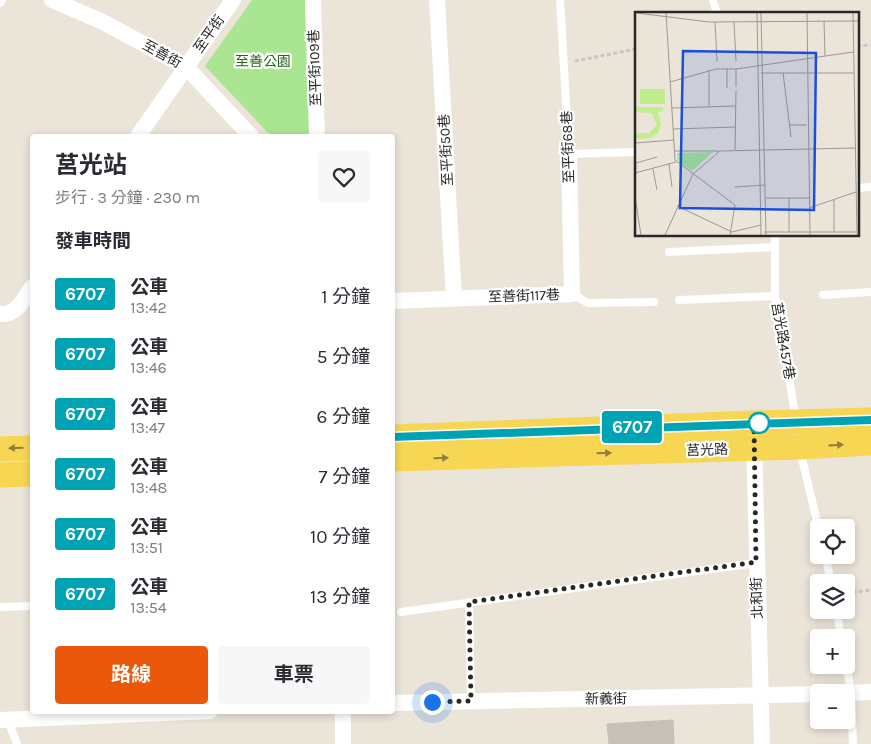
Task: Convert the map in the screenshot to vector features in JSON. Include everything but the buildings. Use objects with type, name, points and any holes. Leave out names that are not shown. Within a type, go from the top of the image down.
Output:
[{"type":"main road","name":"莒光路","points":[[395,459],[754,448],[798,434],[871,420]]},
{"type":"main road","name":"莒光路","points":[[395,437],[754,423],[798,434],[871,443]]},
{"type":"main road","points":[[0,449],[30,448]]},
{"type":"main road","points":[[0,475],[30,474]]},
{"type":"street","name":"至善街","points":[[52,0],[103,22],[186,67],[249,134]]},
{"type":"street","name":"至平街","points":[[139,134],[233,0]]},
{"type":"street","name":"至平街109巷","points":[[313,0],[317,134]]},
{"type":"street","name":"至平街50巷","points":[[437,0],[454,299]]},
{"type":"street","name":"至平街68巷","points":[[569,154],[572,294]]},
{"type":"street","points":[[0,314],[5,314],[18,308],[30,290]]},
{"type":"street","name":"至善街117巷","points":[[395,300],[572,294]]},
{"type":"street","name":"北和街","points":[[754,423],[762,744]]},
{"type":"street","points":[[855,693],[871,692]]},
{"type":"street","name":"新義街","points":[[395,703],[810,694]]},
{"type":"street","points":[[4,720],[103,714]]},
{"type":"street","points":[[343,714],[343,744]]},
{"type":"lane","name":"至平街68巷","points":[[560,0],[569,154]]},
{"type":"lane","points":[[569,154],[635,152]]},
{"type":"lane","points":[[858,188],[871,187]]},
{"type":"lane","name":"莒光路457巷","points":[[775,236],[775,296],[798,434],[817,519]]},
{"type":"lane","points":[[669,252],[775,246]]},
{"type":"lane","points":[[823,295],[871,292]]},
{"type":"lane","name":"至善街117巷","points":[[572,294],[588,303],[654,302]]},
{"type":"lane","points":[[679,300],[775,296]]},
{"type":"lane","points":[[401,612],[756,562]]},
{"type":"lane","points":[[469,602],[471,701]]},
{"type":"lane","points":[[0,607],[30,606]]},
{"type":"lane","points":[[4,720],[17,744]]},
{"type":"lane","points":[[852,729],[853,744]]},
{"type":"path","points":[[858,46],[871,45]]},
{"type":"path","points":[[565,63],[635,49]]},
{"type":"path","points":[[855,592],[871,590]]},
{"type":"green space","name":"至善公園","points":[[252,0],[305,0],[311,134],[269,134],[205,66]]},
{"type":"bus line","name":"6707","points":[[395,437],[871,420]]},
{"type":"route","points":[[432,702],[471,701],[469,602],[756,562],[754,423],[759,423]]}]
